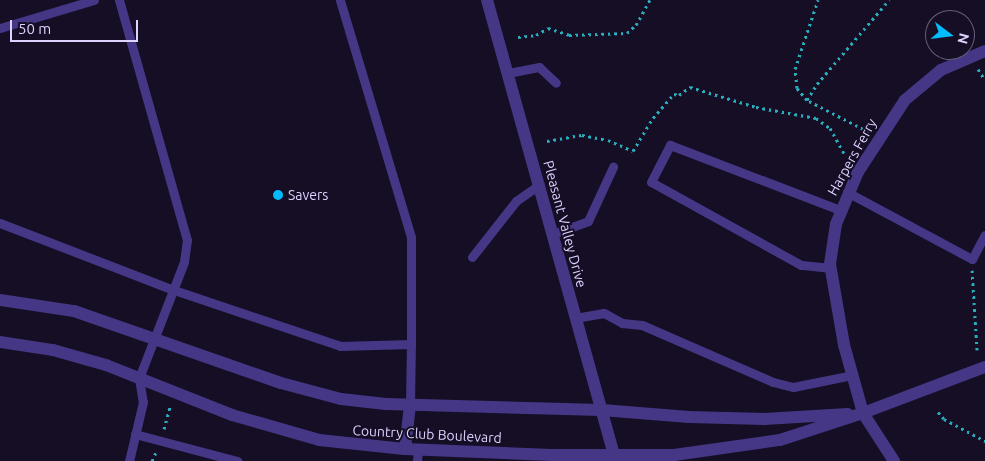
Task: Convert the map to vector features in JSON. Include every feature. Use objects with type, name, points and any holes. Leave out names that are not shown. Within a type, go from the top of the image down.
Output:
[{"type":"street","name":"Pleasant Valley Drive","points":[[487,0],[540,184],[575,318],[615,458]]},
{"type":"street","name":"Harpers Ferry","points":[[894,461],[863,413],[852,375],[831,268],[840,210],[847,192],[878,136],[905,100],[941,70],[985,51]]},
{"type":"street","name":"Country Club Boulevard","points":[[0,300],[74,311],[315,394],[410,405],[602,410],[764,419],[863,413]]},
{"type":"street","name":"Country Club Boulevard","points":[[0,342],[53,350],[140,378],[232,415],[319,440],[413,453],[467,456],[615,458],[674,456],[741,447],[812,431],[985,367]]},
{"type":"street","points":[[410,405],[413,453]]},
{"type":"lane","points":[[0,28],[94,0]]},
{"type":"lane","points":[[119,0],[186,228],[187,251],[157,338],[140,378],[143,402],[129,461]]},
{"type":"lane","points":[[340,0],[411,237],[410,405]]},
{"type":"lane","points":[[508,73],[539,66],[556,83]]},
{"type":"lane","points":[[831,268],[801,265],[651,182],[670,145],[840,210]]},
{"type":"lane","points":[[553,234],[588,221],[613,167]]},
{"type":"lane","points":[[472,258],[516,201],[540,184]]},
{"type":"lane","points":[[847,192],[972,259],[985,235]]},
{"type":"lane","points":[[0,223],[174,290],[340,346],[411,344]]},
{"type":"lane","points":[[575,318],[604,313],[622,323],[642,325],[772,382],[793,387],[852,375]]},
{"type":"lane","points":[[135,434],[223,459],[237,461]]},
{"type":"path","points":[[518,37],[536,35],[548,28],[569,35],[627,34],[636,25],[650,0]]},
{"type":"path","points":[[818,0],[795,69],[796,88],[808,100],[878,136]]},
{"type":"path","points":[[808,100],[817,84],[889,0]]},
{"type":"path","points":[[548,141],[582,135],[608,140],[633,151],[653,118],[674,94],[680,95],[690,87],[756,107],[816,118],[830,128],[845,155]]},
{"type":"path","points":[[972,259],[977,350]]},
{"type":"path","points":[[938,412],[944,419],[985,441]]},
{"type":"place","name":"Savers","points":[[278,195]]}]
